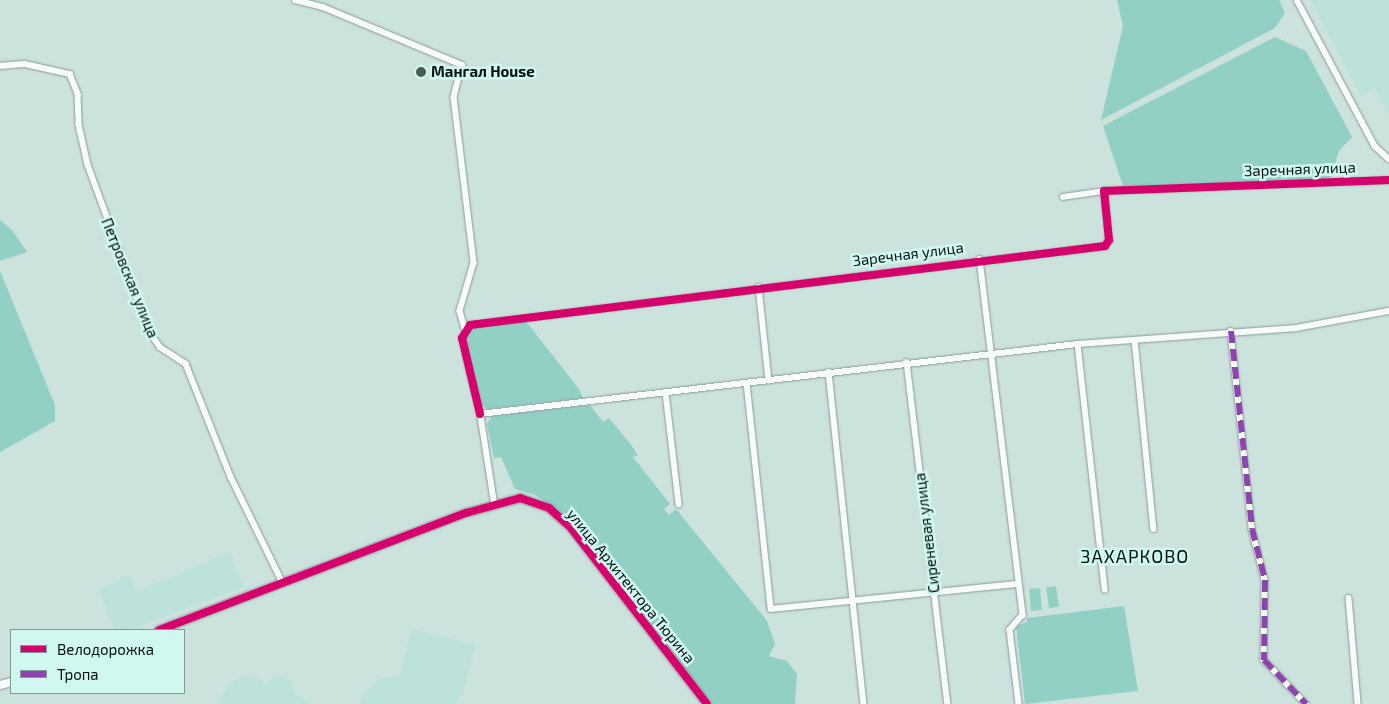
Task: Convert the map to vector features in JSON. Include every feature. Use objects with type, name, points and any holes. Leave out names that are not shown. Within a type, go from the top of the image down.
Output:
[{"type":"street","points":[[295,0],[323,7],[462,65],[454,97],[474,262],[460,311],[465,328],[462,338],[480,414],[494,503]]},
{"type":"street","points":[[1297,0],[1375,146],[1389,159]]},
{"type":"street","name":"Петровская улица","points":[[0,66],[25,64],[70,74],[78,94],[79,125],[88,165],[149,331],[160,347],[186,364],[231,477],[283,583]]},
{"type":"street","name":"Заречная улица","points":[[465,328],[553,313],[980,259],[1105,246],[1109,240],[1104,191],[1389,180]]},
{"type":"street","points":[[1063,197],[1104,191]]},
{"type":"street","points":[[980,259],[1016,584],[1023,615],[1010,630],[1020,704]]},
{"type":"street","points":[[759,287],[770,380]]},
{"type":"street","points":[[480,414],[666,393],[907,362],[1078,344],[1231,331],[1296,328],[1389,311]]},
{"type":"street","points":[[1231,331],[1252,529],[1265,580],[1264,660],[1306,704]]},
{"type":"street","points":[[1135,340],[1154,529]]},
{"type":"street","points":[[1078,344],[1105,590]]},
{"type":"street","name":"Сиреневая улица","points":[[907,362],[948,704]]},
{"type":"street","points":[[829,372],[864,704]]},
{"type":"street","points":[[747,383],[771,609],[1016,584]]},
{"type":"street","points":[[666,393],[679,504]]},
{"type":"street","name":"улица Архитектора Тюрина","points":[[162,629],[494,503],[530,499],[556,514],[708,704]]},
{"type":"street","points":[[1349,598],[1358,704]]},
{"type":"shaded area","points":[[1117,0],[1279,0],[1285,13],[1275,28],[1101,120],[1123,26]]},
{"type":"shaded area","points":[[1310,0],[1389,0],[1389,116],[1375,89],[1361,96]]},
{"type":"shaded area","points":[[1275,37],[1306,51],[1352,137],[1339,151],[1330,179],[1123,186],[1103,126]]},
{"type":"shaded area","points":[[0,220],[12,230],[27,252],[0,261]]},
{"type":"shaded area","points":[[0,271],[55,405],[55,421],[0,452]]},
{"type":"shaded area","points":[[525,320],[579,389],[583,398],[488,409],[479,404],[465,337],[469,329]]},
{"type":"shaded area","points":[[590,405],[603,422],[609,418],[632,446],[638,456],[633,457],[670,504],[664,509],[669,515],[676,509],[767,621],[775,644],[769,656],[787,661],[797,674],[795,704],[712,704],[568,518],[535,495],[515,489],[501,457],[494,458],[487,424],[492,416]]},
{"type":"shaded area","points":[[230,552],[244,587],[132,629],[115,629],[98,589],[130,575],[136,592]]},
{"type":"shaded area","points":[[1056,586],[1059,607],[1049,608],[1046,587]]},
{"type":"shaded area","points":[[1040,588],[1042,610],[1031,611],[1029,589]]},
{"type":"shaded area","points":[[1124,606],[1138,691],[1025,704],[1016,626],[1027,622],[1027,618]]},
{"type":"shaded area","points":[[411,629],[476,645],[464,690],[456,704],[359,704],[364,693],[380,678],[400,676]]},
{"type":"shaded area","points":[[248,674],[268,685],[273,677],[281,675],[292,681],[295,695],[312,704],[218,704],[228,685]]},
{"type":"marked path","points":[[1231,331],[1252,529],[1265,580],[1264,660],[1306,704]]},
{"type":"cycle path","points":[[480,414],[462,338],[470,325],[1105,246],[1109,240],[1104,191],[1389,180]]},
{"type":"cycle path","points":[[162,629],[466,513],[520,498],[549,508],[571,528],[707,704]]},
{"type":"place","name":"Мангал House","points":[[421,72]]},
{"type":"district","name":"ЗАХАРКОВО","points":[[1135,556]]}]
